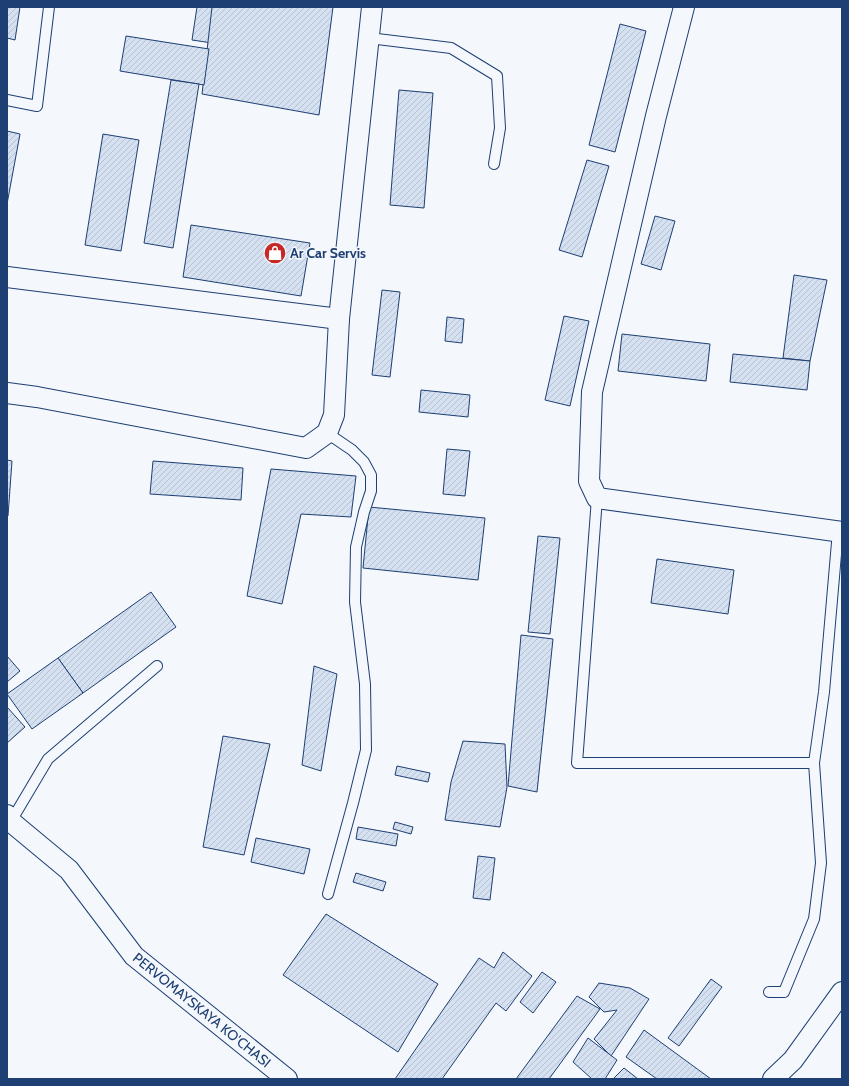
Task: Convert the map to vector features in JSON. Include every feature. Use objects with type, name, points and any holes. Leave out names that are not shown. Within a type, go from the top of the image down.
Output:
[{"type":"street","points":[[7,393],[37,397],[306,448],[327,433],[334,415],[339,319],[372,7]]},
{"type":"street","points":[[684,7],[656,116],[592,392],[589,481],[597,498],[840,532]]},
{"type":"street","points":[[7,277],[339,319]]},
{"type":"street","name":"PERVOMAYSKAYA KO'CHASI","points":[[8,821],[69,870],[134,956],[287,1079]]},
{"type":"street","points":[[773,1079],[793,1060],[842,992]]},
{"type":"lane","points":[[7,100],[37,106],[49,7]]},
{"type":"lane","points":[[369,38],[451,48],[497,76],[500,128],[494,164]]},
{"type":"lane","points":[[327,433],[352,450],[364,462],[371,475],[371,491],[364,512],[356,547],[355,602],[364,684],[366,750],[353,804],[328,894]]},
{"type":"lane","points":[[597,498],[577,763],[814,763]]},
{"type":"lane","points":[[769,992],[784,992],[814,919],[821,863],[814,763],[824,692],[840,532]]},
{"type":"lane","points":[[8,821],[48,759],[157,666]]},
{"type":"building","points":[[7,7],[20,7],[15,40],[7,38]]},
{"type":"building","points":[[197,7],[225,7],[219,44],[192,40]]},
{"type":"building","points":[[212,7],[333,7],[319,115],[202,94]]},
{"type":"building","points":[[620,24],[646,31],[615,152],[589,145]]},
{"type":"building","points":[[126,36],[209,49],[204,85],[120,71]]},
{"type":"building","points":[[171,80],[199,84],[173,248],[144,243]]},
{"type":"building","points":[[399,90],[433,93],[424,208],[390,205]]},
{"type":"building","points":[[7,131],[20,134],[7,204]]},
{"type":"building","points":[[103,134],[139,140],[121,251],[85,245]]},
{"type":"building","points":[[587,160],[609,166],[582,257],[559,250]]},
{"type":"building","points":[[655,216],[675,221],[661,270],[641,264]]},
{"type":"building","points":[[191,225],[310,243],[301,296],[183,277]]},
{"type":"building","points":[[794,275],[827,280],[810,361],[783,358]]},
{"type":"building","points":[[382,290],[400,292],[390,377],[372,375]]},
{"type":"building","points":[[564,316],[589,321],[570,406],[545,400]]},
{"type":"building","points":[[447,317],[464,319],[462,343],[445,341]]},
{"type":"building","points":[[622,334],[710,344],[706,381],[618,371]]},
{"type":"building","points":[[733,354],[810,361],[807,390],[730,382]]},
{"type":"building","points":[[421,390],[470,395],[468,417],[419,412]]},
{"type":"building","points":[[447,449],[470,451],[465,496],[443,494]]},
{"type":"building","points":[[7,460],[12,461],[8,516],[7,516]]},
{"type":"building","points":[[153,461],[243,468],[241,500],[150,494]]},
{"type":"building","points":[[271,469],[356,476],[351,517],[301,514],[282,604],[247,596]]},
{"type":"building","points":[[369,507],[485,518],[478,580],[363,568]]},
{"type":"building","points":[[538,536],[560,538],[550,634],[528,632]]},
{"type":"building","points":[[657,559],[734,570],[728,614],[651,603]]},
{"type":"building","points":[[151,592],[176,627],[83,693],[58,658]]},
{"type":"building","points":[[521,635],[553,639],[537,792],[508,786]]},
{"type":"building","points":[[7,656],[20,671],[7,682]]},
{"type":"building","points":[[58,658],[83,693],[32,729],[7,694]]},
{"type":"building","points":[[314,666],[337,674],[321,771],[302,765]]},
{"type":"building","points":[[7,707],[25,727],[7,743]]},
{"type":"building","points":[[223,736],[270,744],[244,855],[203,847]]},
{"type":"building","points":[[463,741],[505,744],[507,787],[500,827],[445,820],[451,782]]},
{"type":"building","points":[[397,766],[430,773],[428,782],[395,775]]},
{"type":"building","points":[[395,822],[413,827],[411,834],[393,829]]},
{"type":"building","points":[[358,827],[398,834],[396,846],[356,839]]},
{"type":"building","points":[[256,838],[310,849],[304,874],[251,862]]},
{"type":"building","points":[[478,856],[495,858],[490,900],[473,898]]},
{"type":"building","points":[[356,873],[386,882],[383,891],[353,882]]},
{"type":"building","points":[[326,914],[438,984],[398,1052],[283,975]]},
{"type":"building","points":[[503,952],[532,976],[506,1011],[496,1003],[442,1079],[395,1079],[479,958],[494,968]]},
{"type":"building","points":[[542,972],[556,982],[533,1013],[520,1002]]},
{"type":"building","points":[[711,979],[722,987],[679,1046],[668,1038]]},
{"type":"building","points":[[599,983],[630,988],[649,999],[611,1056],[594,1039],[617,1010],[604,1012],[589,997]]},
{"type":"building","points":[[577,996],[600,1009],[549,1079],[516,1079]]},
{"type":"building","points":[[644,1030],[711,1079],[657,1079],[626,1057]]},
{"type":"building","points":[[588,1038],[617,1060],[605,1079],[592,1079],[573,1062]]},
{"type":"building","points":[[624,1068],[638,1079],[613,1079]]},
{"type":"place","name":"Ar Car Servis","points":[[275,253]]}]
